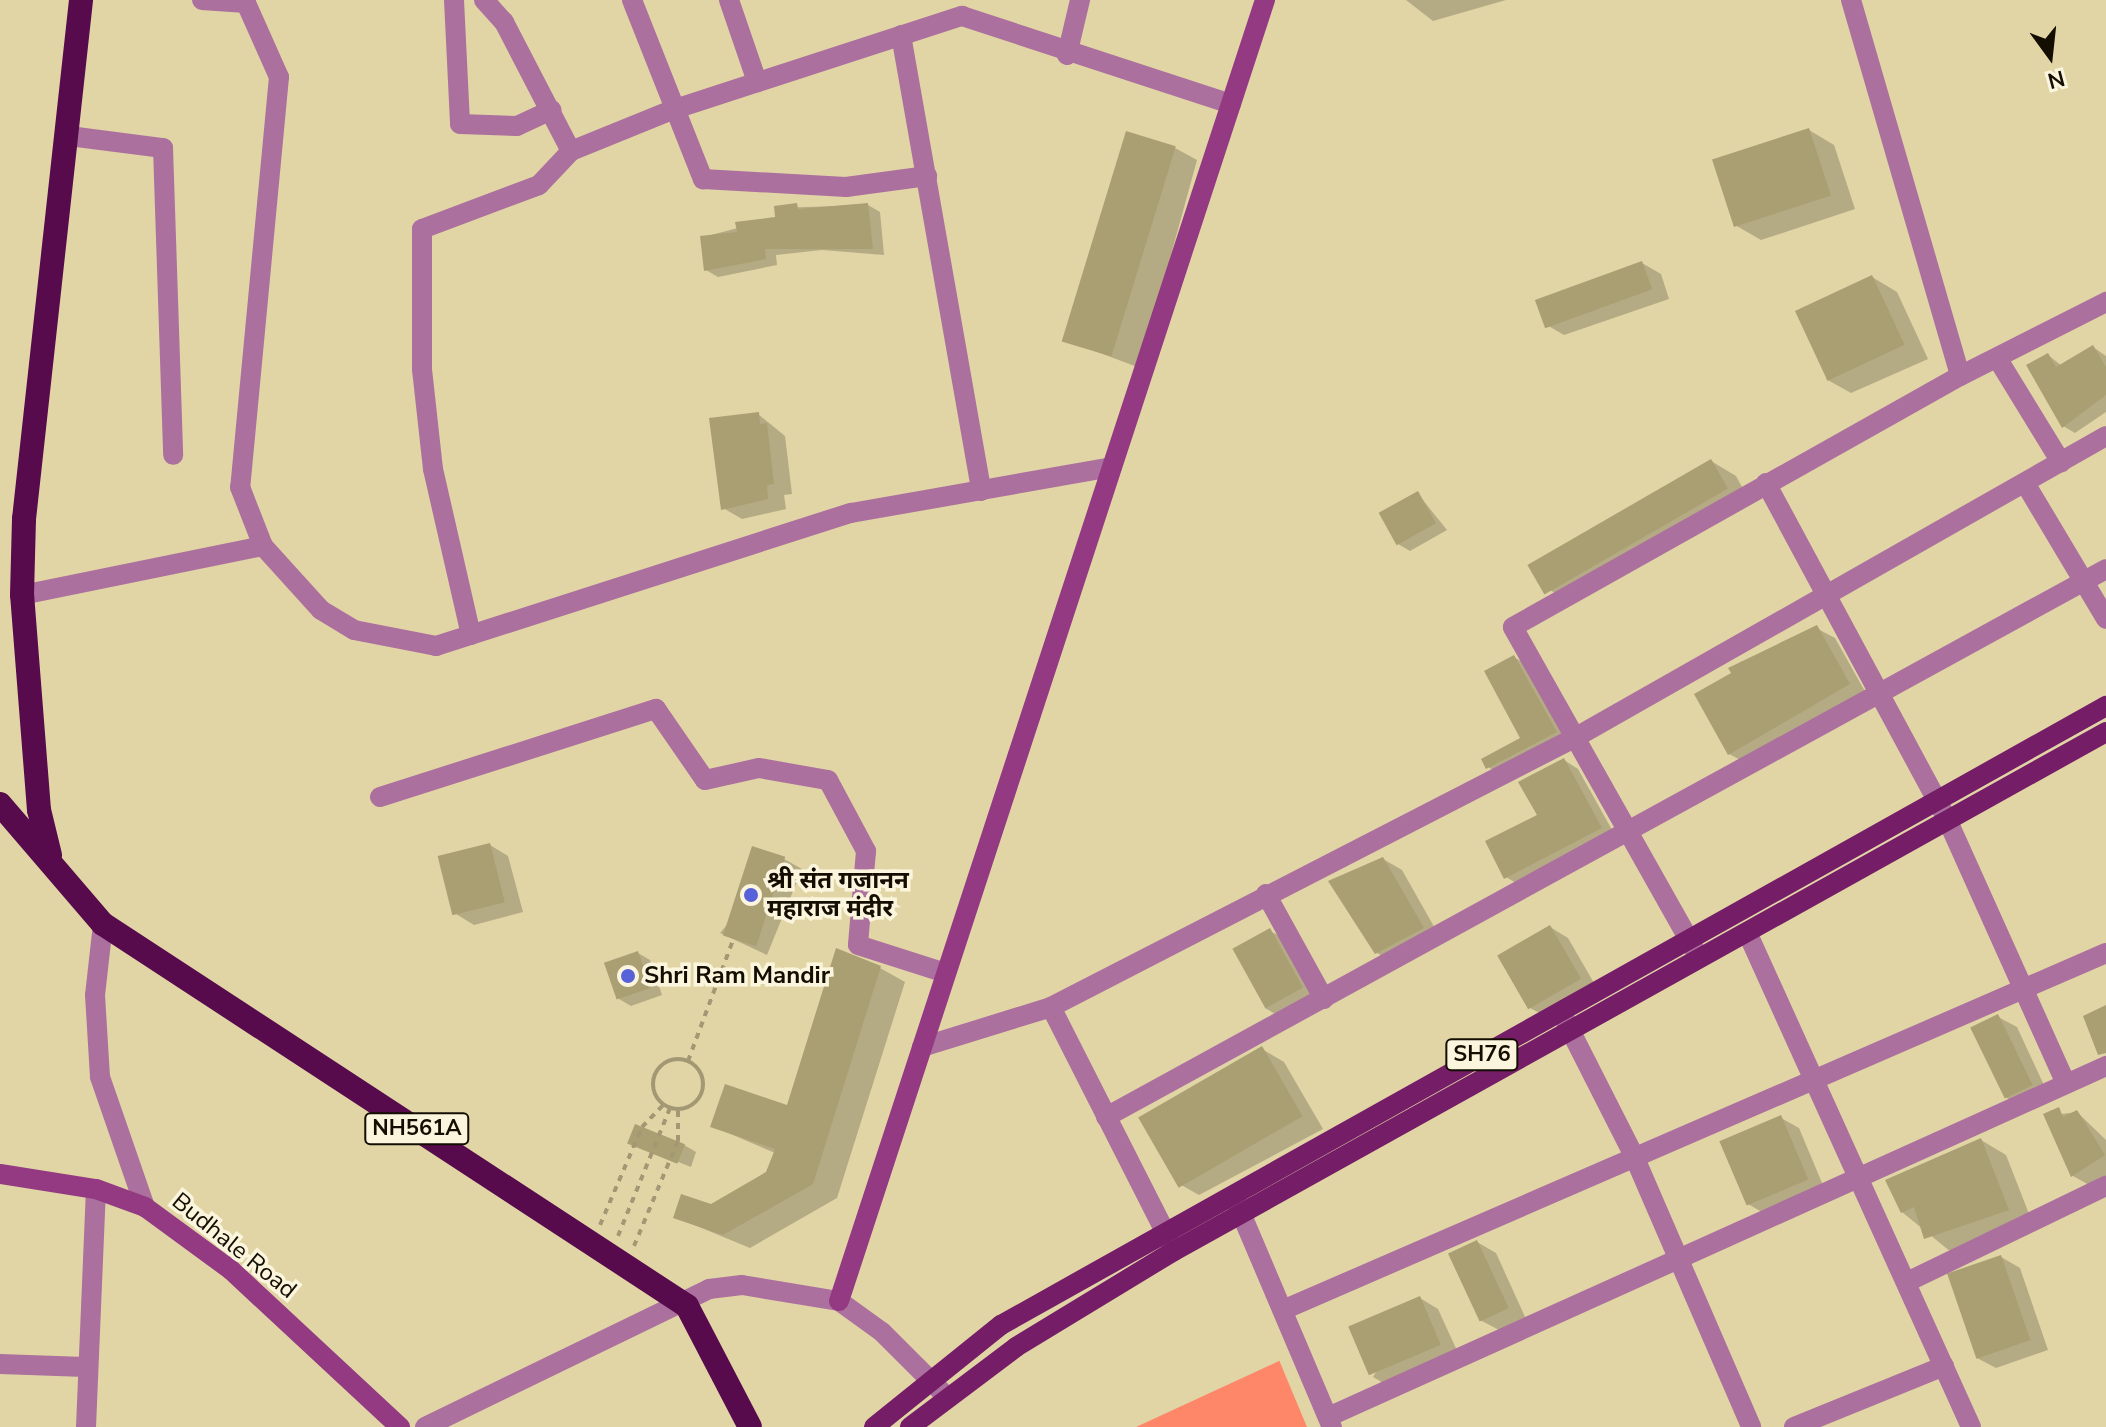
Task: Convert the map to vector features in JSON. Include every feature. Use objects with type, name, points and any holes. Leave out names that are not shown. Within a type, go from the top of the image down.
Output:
[{"type":"highway","points":[[50,858],[39,810],[22,595],[24,519],[69,136],[81,0]]},
{"type":"highway","name":"NH561A","points":[[0,804],[50,858],[103,924],[687,1306],[750,1427]]},
{"type":"main road","name":"SH76","points":[[874,1427],[990,1332],[1164,1230],[2106,706]]},
{"type":"main road","name":"SH76","points":[[910,1427],[947,1397],[1174,1251],[2106,732]]},
{"type":"street","points":[[202,0],[246,3],[279,77],[278,143],[240,487],[263,546],[321,610],[354,630],[436,646],[851,513],[1112,467]]},
{"type":"street","points":[[454,0],[460,124],[517,126],[551,110]]},
{"type":"street","points":[[484,0],[504,22],[571,151]]},
{"type":"street","points":[[632,0],[672,110],[703,179],[846,187],[927,176]]},
{"type":"street","points":[[729,0],[757,82]]},
{"type":"street","points":[[1067,55],[1080,0]]},
{"type":"street","points":[[839,1301],[1265,0]]},
{"type":"street","points":[[1851,0],[1960,376]]},
{"type":"street","points":[[471,635],[433,469],[422,369],[422,229],[539,185],[571,151],[672,110],[962,16],[1067,55],[1231,104]]},
{"type":"street","points":[[901,35],[981,491]]},
{"type":"street","points":[[69,136],[163,148],[173,455]]},
{"type":"street","points":[[1699,959],[1578,736],[1513,627],[1960,376],[1999,361],[2106,302]]},
{"type":"street","points":[[1999,361],[2061,462]]},
{"type":"street","points":[[922,1047],[1051,1007],[1578,736],[2106,436]]},
{"type":"street","points":[[1766,483],[1947,819],[2066,1084]]},
{"type":"street","points":[[2025,483],[2087,580],[2106,619]]},
{"type":"street","points":[[22,595],[263,546]]},
{"type":"street","points":[[1106,1117],[2106,569]]},
{"type":"street","points":[[380,797],[656,709],[705,780],[759,768],[828,780],[866,851],[858,945],[946,973]]},
{"type":"street","points":[[1266,894],[1324,999]]},
{"type":"street","points":[[103,924],[95,995],[100,1077],[145,1207]]},
{"type":"street","points":[[1747,932],[1815,1076],[1971,1427]]},
{"type":"street","points":[[1283,1310],[1815,1076],[2106,953]]},
{"type":"street","points":[[1051,1007],[1174,1251]]},
{"type":"street","points":[[1560,1012],[1634,1156],[1751,1427]]},
{"type":"street","points":[[1233,1193],[1330,1422],[2106,1066]]},
{"type":"street","name":"Budhale Road","points":[[0,1174],[96,1189],[145,1207],[231,1270],[400,1427]]},
{"type":"street","points":[[1907,1282],[2106,1186]]},
{"type":"street","points":[[86,1427],[85,1367],[96,1189]]},
{"type":"street","points":[[425,1427],[687,1306],[709,1289],[742,1285],[839,1301],[947,1397]]},
{"type":"street","points":[[0,1364],[85,1367]]},
{"type":"street","points":[[1794,1427],[1944,1366]]},
{"type":"path","points":[[688,1061],[657,1070],[652,1086],[663,1105],[678,1109],[696,1102],[703,1088],[688,1061],[733,940]]},
{"type":"path","points":[[597,1232],[642,1127],[663,1105]]},
{"type":"path","points":[[616,1242],[670,1108]]},
{"type":"path","points":[[632,1250],[678,1141],[678,1109]]},
{"type":"shaded area","points":[[1279,1361],[1307,1427],[1136,1427]]},
{"type":"building","points":[[1809,128],[1831,196],[1734,227],[1712,160]]},
{"type":"building","points":[[1126,131],[1176,146],[1111,357],[1062,341]]},
{"type":"building","points":[[797,203],[798,209],[868,203],[873,249],[765,249],[766,259],[704,271],[700,236],[737,232],[735,222],[775,217],[774,206]]},
{"type":"building","points":[[1642,261],[1652,289],[1545,328],[1535,300]]},
{"type":"building","points":[[1872,275],[1905,345],[1828,381],[1795,311]]},
{"type":"building","points":[[2093,345],[2106,367],[2106,395],[2062,428],[2026,365],[2048,353],[2056,367]]},
{"type":"building","points":[[759,412],[760,424],[767,423],[774,484],[767,485],[768,499],[721,510],[709,418]]},
{"type":"building","points":[[1711,459],[1728,488],[1544,594],[1527,565]]},
{"type":"building","points":[[1418,491],[1436,523],[1397,545],[1379,513]]},
{"type":"building","points":[[1817,625],[1850,684],[1728,755],[1694,694],[1731,673],[1728,668]]},
{"type":"building","points":[[1514,655],[1557,732],[1486,769],[1481,759],[1520,738],[1484,671]]},
{"type":"building","points":[[1564,758],[1602,828],[1504,879],[1485,841],[1537,815],[1518,782]]},
{"type":"building","points":[[490,843],[505,902],[452,915],[438,856]]},
{"type":"building","name":"श्री संंत गजानन महाराज मंदीर","points":[[752,846],[785,857],[756,946],[723,935]]},
{"type":"building","points":[[1383,857],[1424,928],[1375,954],[1328,881]]},
{"type":"building","points":[[1550,925],[1581,979],[1528,1009],[1497,955]]},
{"type":"building","points":[[1270,928],[1303,987],[1265,1008],[1232,949]]},
{"type":"building","points":[[836,948],[881,966],[813,1184],[723,1235],[673,1218],[681,1194],[711,1204],[766,1172],[775,1149],[710,1127],[725,1084],[787,1105]]},
{"type":"building","name":"Shri Ram Mandir","points":[[638,951],[651,988],[617,1000],[604,963]]},
{"type":"building","points":[[2106,1005],[2106,1053],[2098,1055],[2083,1016]]},
{"type":"building","points":[[1998,1014],[2033,1085],[2005,1099],[1970,1028]]},
{"type":"building","points":[[1262,1046],[1302,1116],[1179,1188],[1138,1118]]},
{"type":"building","points":[[2059,1107],[2063,1117],[2077,1110],[2105,1155],[2071,1177],[2043,1114]]},
{"type":"building","points":[[1781,1115],[1808,1179],[1747,1206],[1719,1141]]},
{"type":"building","points":[[635,1124],[685,1144],[677,1164],[627,1143]]},
{"type":"building","points":[[1981,1138],[2009,1210],[1924,1239],[1914,1207],[1901,1213],[1885,1180]]},
{"type":"building","points":[[1477,1240],[1509,1308],[1480,1321],[1448,1254]]},
{"type":"building","points":[[2001,1255],[2030,1340],[1976,1359],[1947,1274]]},
{"type":"building","points":[[1420,1296],[1441,1345],[1369,1375],[1348,1326]]},
{"type":"place","name":"श्री संंत गजानन महाराज मंदीर","points":[[751,895]]},
{"type":"place","name":"Shri Ram Mandir","points":[[628,976]]}]
